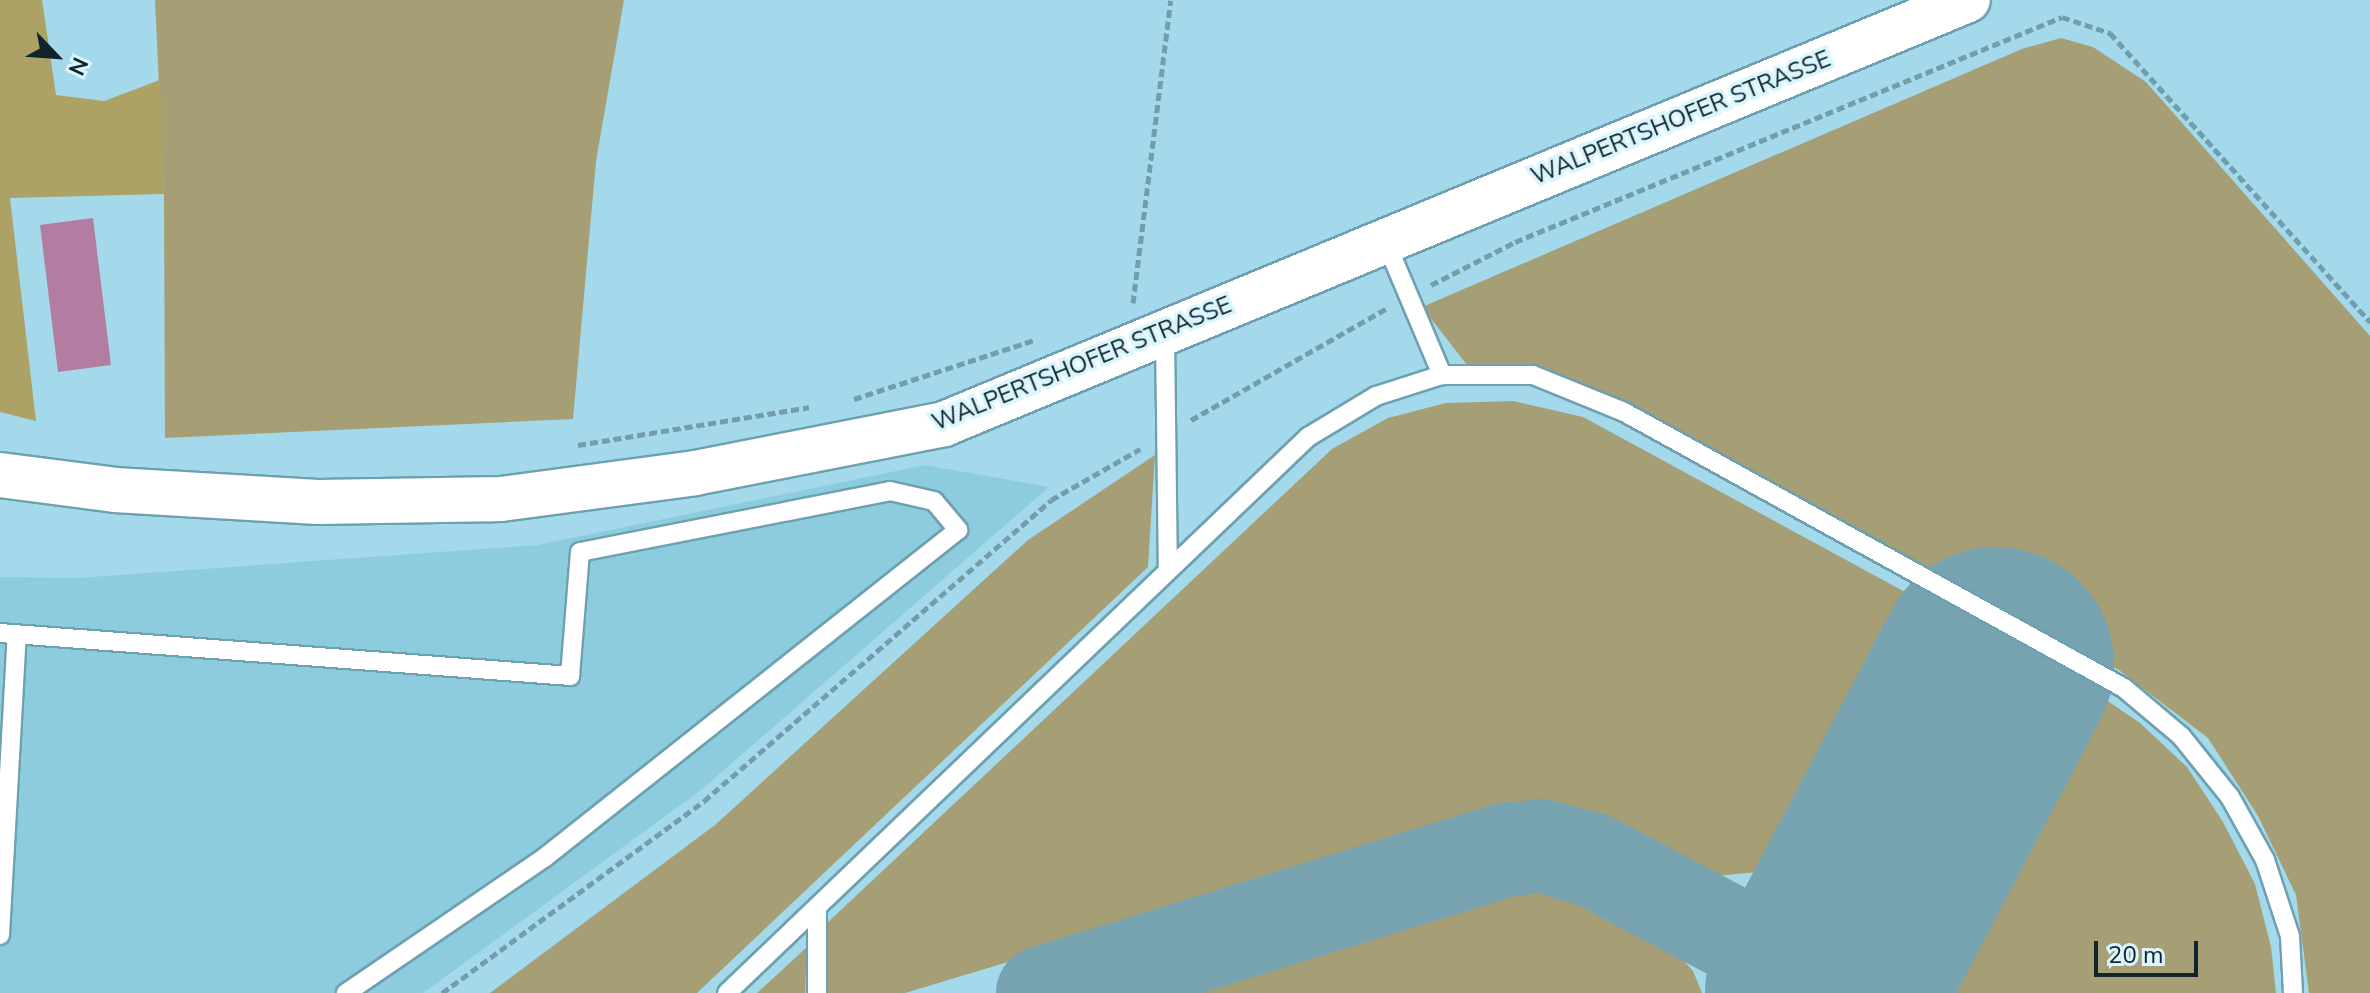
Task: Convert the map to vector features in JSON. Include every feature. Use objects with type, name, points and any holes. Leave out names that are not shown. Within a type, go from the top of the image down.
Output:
[{"type":"street","name":"WALPERTSHOFER STRASSE","points":[[0,475],[115,490],[318,502],[516,497],[695,473],[944,424],[1148,320],[1385,240],[1968,0]]},
{"type":"lane","points":[[1385,240],[1442,375]]},
{"type":"lane","points":[[1148,320],[1168,570]]},
{"type":"lane","points":[[727,993],[1308,437],[1376,396],[1442,375],[1533,375],[1624,412],[2124,688],[2181,736],[2230,797],[2265,860],[2290,936],[2293,993]]},
{"type":"lane","points":[[0,935],[8,634],[570,676],[580,552],[890,491],[934,501],[958,530],[544,858],[346,993]]},
{"type":"lane","points":[[817,907],[817,993]]},
{"type":"path","points":[[1148,320],[1171,0]]},
{"type":"path","points":[[850,400],[1043,338]]},
{"type":"path","points":[[569,447],[818,405]]},
{"type":"shaded area","points":[[0,0],[42,0],[56,95],[104,101],[160,80],[164,194],[10,198],[36,421],[0,412]]},
{"type":"shaded area","points":[[155,0],[624,0],[596,161],[573,419],[165,438],[164,194]]},
{"type":"shaded area","points":[[2061,38],[2093,47],[2146,82],[2370,336],[2370,993],[2309,993],[2296,895],[2258,816],[2208,738],[2119,670],[1643,413],[1564,376],[1467,365],[1422,307],[2022,49]]},
{"type":"shaded area","points":[[93,218],[111,365],[58,372],[40,225]]},
{"type":"shaded area","points":[[1513,401],[1583,417],[1929,605],[1814,839],[1793,858],[1769,871],[1716,876],[1592,813],[1525,806],[905,993],[827,993],[825,925],[1332,449],[1388,418],[1446,403]]},
{"type":"shaded area","points":[[1155,455],[1148,567],[697,993],[490,993],[715,825],[1028,540]]},
{"type":"shaded area","points":[[925,465],[1049,487],[701,790],[423,993],[0,993],[0,577],[77,578],[538,545]]},
{"type":"shaded area","points":[[2090,689],[2140,723],[2187,767],[2223,822],[2255,884],[2271,947],[2276,993],[1928,993]]},
{"type":"shaded area","points":[[1546,886],[1574,893],[1671,947],[1693,971],[1702,993],[1173,993],[1517,889]]},
{"type":"shaded area","points":[[807,947],[805,993],[757,993]]},
{"type":"taxiway","points":[[1043,993],[1505,850],[1542,846],[1593,860],[1751,944],[1769,957],[1785,978],[1790,993]]},
{"type":"runway","points":[[1823,993],[1996,665]]}]
